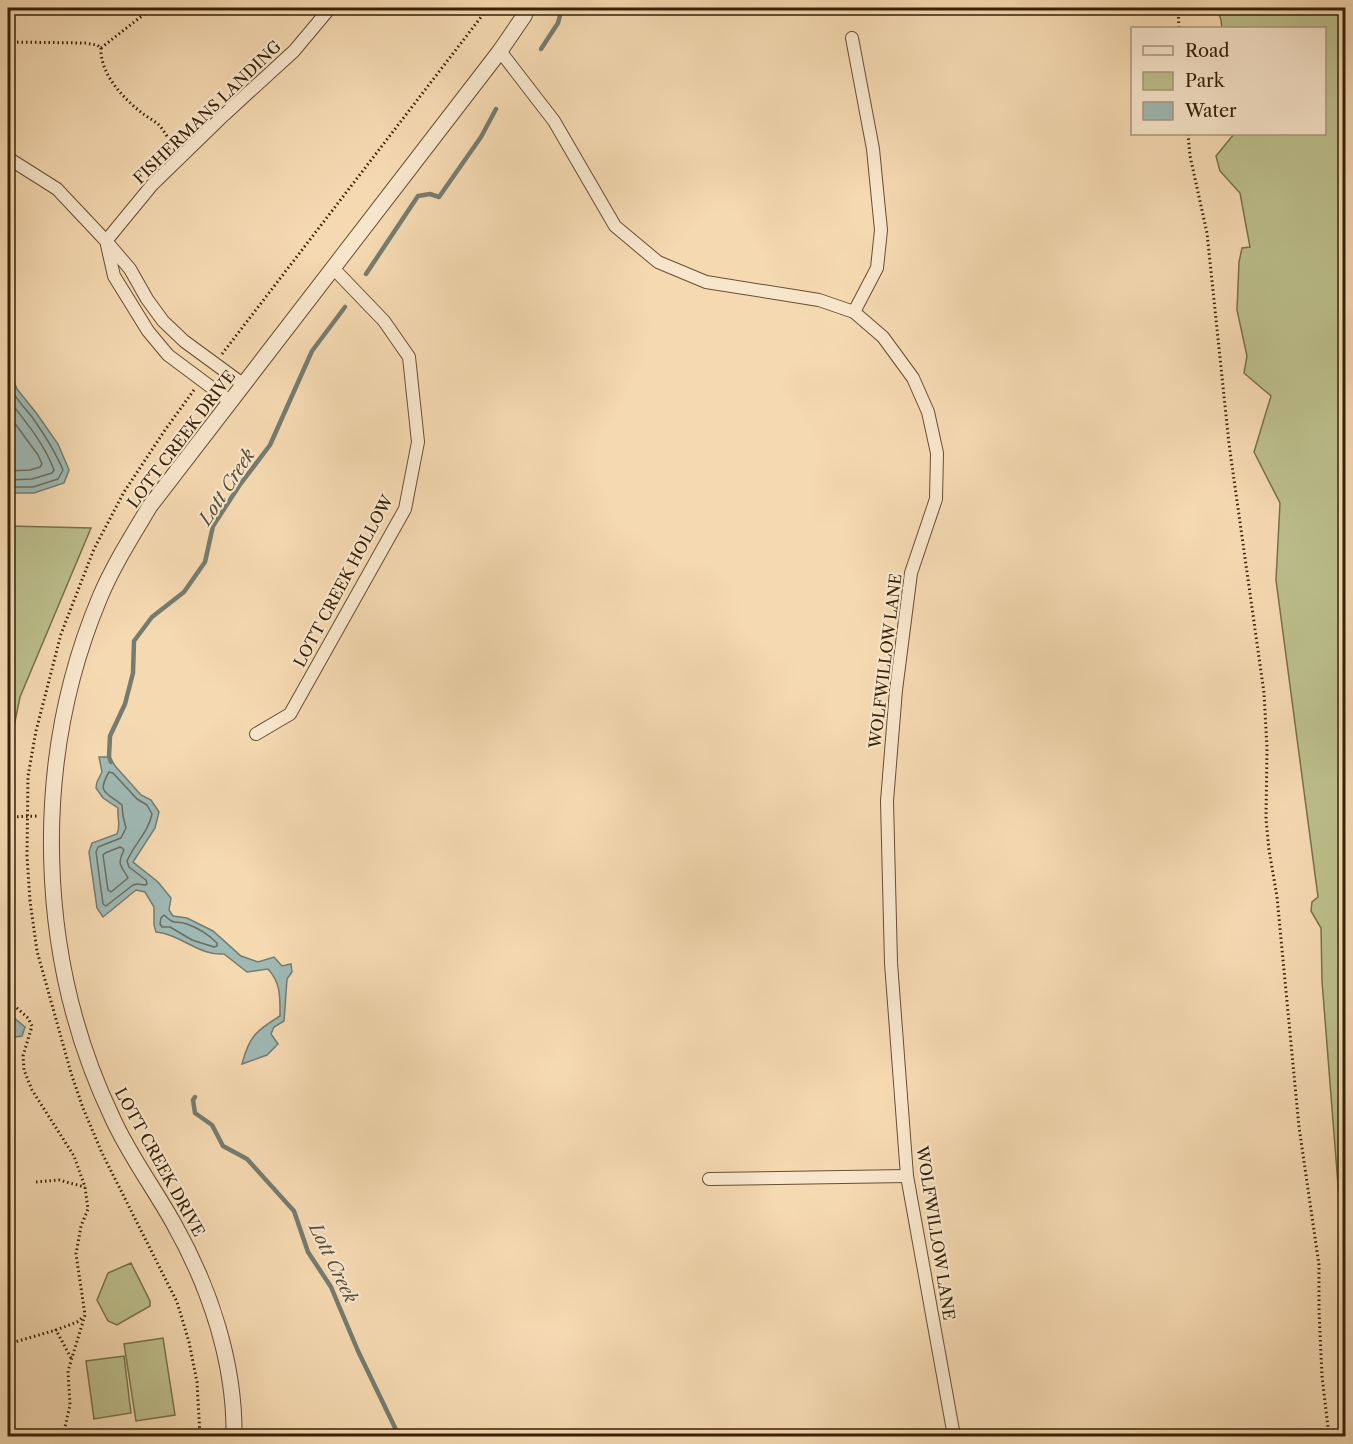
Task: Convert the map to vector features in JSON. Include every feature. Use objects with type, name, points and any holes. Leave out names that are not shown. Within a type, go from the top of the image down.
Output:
[{"type":"street","name":"FISHERMANS LANDING","points":[[106,241],[152,185],[294,51],[330,8]]},
{"type":"street","name":"LOTT CREEK DRIVE","points":[[234,1437],[231,1390],[210,1298],[174,1223],[112,1118],[77,1026],[65,978],[52,876],[52,817],[58,749],[71,682],[100,596],[121,554],[150,506],[501,51],[527,8]]},
{"type":"street","points":[[852,39],[873,149],[881,230],[877,268],[854,312]]},
{"type":"street","name":"WOLFWILLOW LANE","points":[[501,51],[554,122],[615,226],[657,262],[706,282],[819,300],[854,312],[883,337],[913,378],[928,412],[937,453],[936,499],[911,573],[896,690],[887,801],[891,963],[906,1176],[954,1437]]},
{"type":"street","points":[[8,158],[57,189],[130,269],[147,299],[164,321],[184,341],[244,384]]},
{"type":"street","points":[[106,241],[114,276],[148,331],[168,355],[231,402]]},
{"type":"street","name":"LOTT CREEK HOLLOW","points":[[256,735],[290,714],[405,509],[418,442],[409,357],[384,321],[334,269]]},
{"type":"street","points":[[709,1179],[906,1176]]},
{"type":"path","points":[[152,8],[101,48],[100,58],[110,79],[135,106],[157,123],[181,156]]},
{"type":"path","points":[[215,363],[488,8]]},
{"type":"path","points":[[1178,8],[1179,27]]},
{"type":"path","points":[[8,42],[85,44],[97,45],[101,48]]},
{"type":"path","points":[[1188,135],[1190,156],[1207,233],[1229,444],[1264,693],[1268,748],[1266,819],[1278,897],[1299,1127],[1319,1265],[1322,1376],[1329,1437]]},
{"type":"path","points":[[200,1437],[197,1382],[189,1342],[177,1302],[102,1153],[83,1108],[59,1033],[37,951],[30,901],[27,816],[28,776],[39,719],[61,634],[94,549],[124,492],[201,380]]},
{"type":"path","points":[[8,817],[52,817]]},
{"type":"path","points":[[8,998],[28,1018],[32,1026],[23,1056],[24,1070],[32,1090],[74,1156],[85,1186],[88,1209],[81,1226],[76,1254],[85,1315],[68,1371],[70,1405],[63,1437]]},
{"type":"path","points":[[36,1182],[59,1180],[85,1186]]},
{"type":"path","points":[[8,1344],[56,1330],[77,1322],[85,1315]]},
{"type":"path","points":[[56,1330],[72,1358]]},
{"type":"green space","points":[[1217,8],[1345,8],[1345,1274],[1322,981],[1321,928],[1311,911],[1312,902],[1318,897],[1276,580],[1280,503],[1254,452],[1271,396],[1244,373],[1247,356],[1237,310],[1239,262],[1242,248],[1250,247],[1240,193],[1220,171],[1216,156],[1233,135],[1326,135],[1326,27],[1222,27]]},
{"type":"green space","points":[[8,526],[91,528],[20,697],[8,756]]},
{"type":"green space","points":[[131,1263],[150,1301],[150,1306],[117,1325],[108,1321],[97,1300],[108,1273]]},
{"type":"green space","points":[[1345,1274],[1345,1315],[1340,1283]]},
{"type":"green space","points":[[163,1338],[175,1415],[136,1421],[124,1344]]},
{"type":"green space","points":[[124,1356],[131,1413],[94,1419],[86,1361]]},
{"type":"water","points":[[8,366],[17,389],[58,444],[69,470],[64,483],[34,493],[8,493]]},
{"type":"water","points":[[99,757],[109,757],[141,795],[151,800],[159,812],[155,828],[133,862],[158,882],[171,898],[169,910],[173,916],[187,918],[213,931],[241,956],[258,962],[274,957],[282,966],[291,964],[292,972],[287,979],[284,1021],[274,1027],[271,1034],[278,1044],[267,1055],[242,1064],[251,1040],[265,1025],[280,1016],[278,985],[268,969],[247,972],[224,954],[206,952],[156,932],[154,907],[145,892],[136,890],[103,917],[97,908],[89,852],[92,843],[117,834],[119,825],[118,808],[103,798],[96,788],[102,772]]},
{"type":"water","points":[[8,1013],[25,1027],[22,1036],[8,1038]]},
{"type":"waterway","points":[[541,49],[558,23],[562,8]]},
{"type":"waterway","name":"Lott Creek","points":[[366,274],[418,196],[430,194],[439,197],[481,137],[496,109]]},
{"type":"waterway","name":"Lott Creek","points":[[111,762],[109,757],[110,736],[125,704],[133,673],[134,641],[152,617],[184,592],[205,562],[213,526],[270,445],[312,351],[345,307]]},
{"type":"waterway","name":"Lott Creek","points":[[195,1097],[193,1100],[195,1113],[212,1125],[223,1146],[247,1159],[294,1211],[308,1252],[331,1287],[358,1351],[399,1436]]}]
